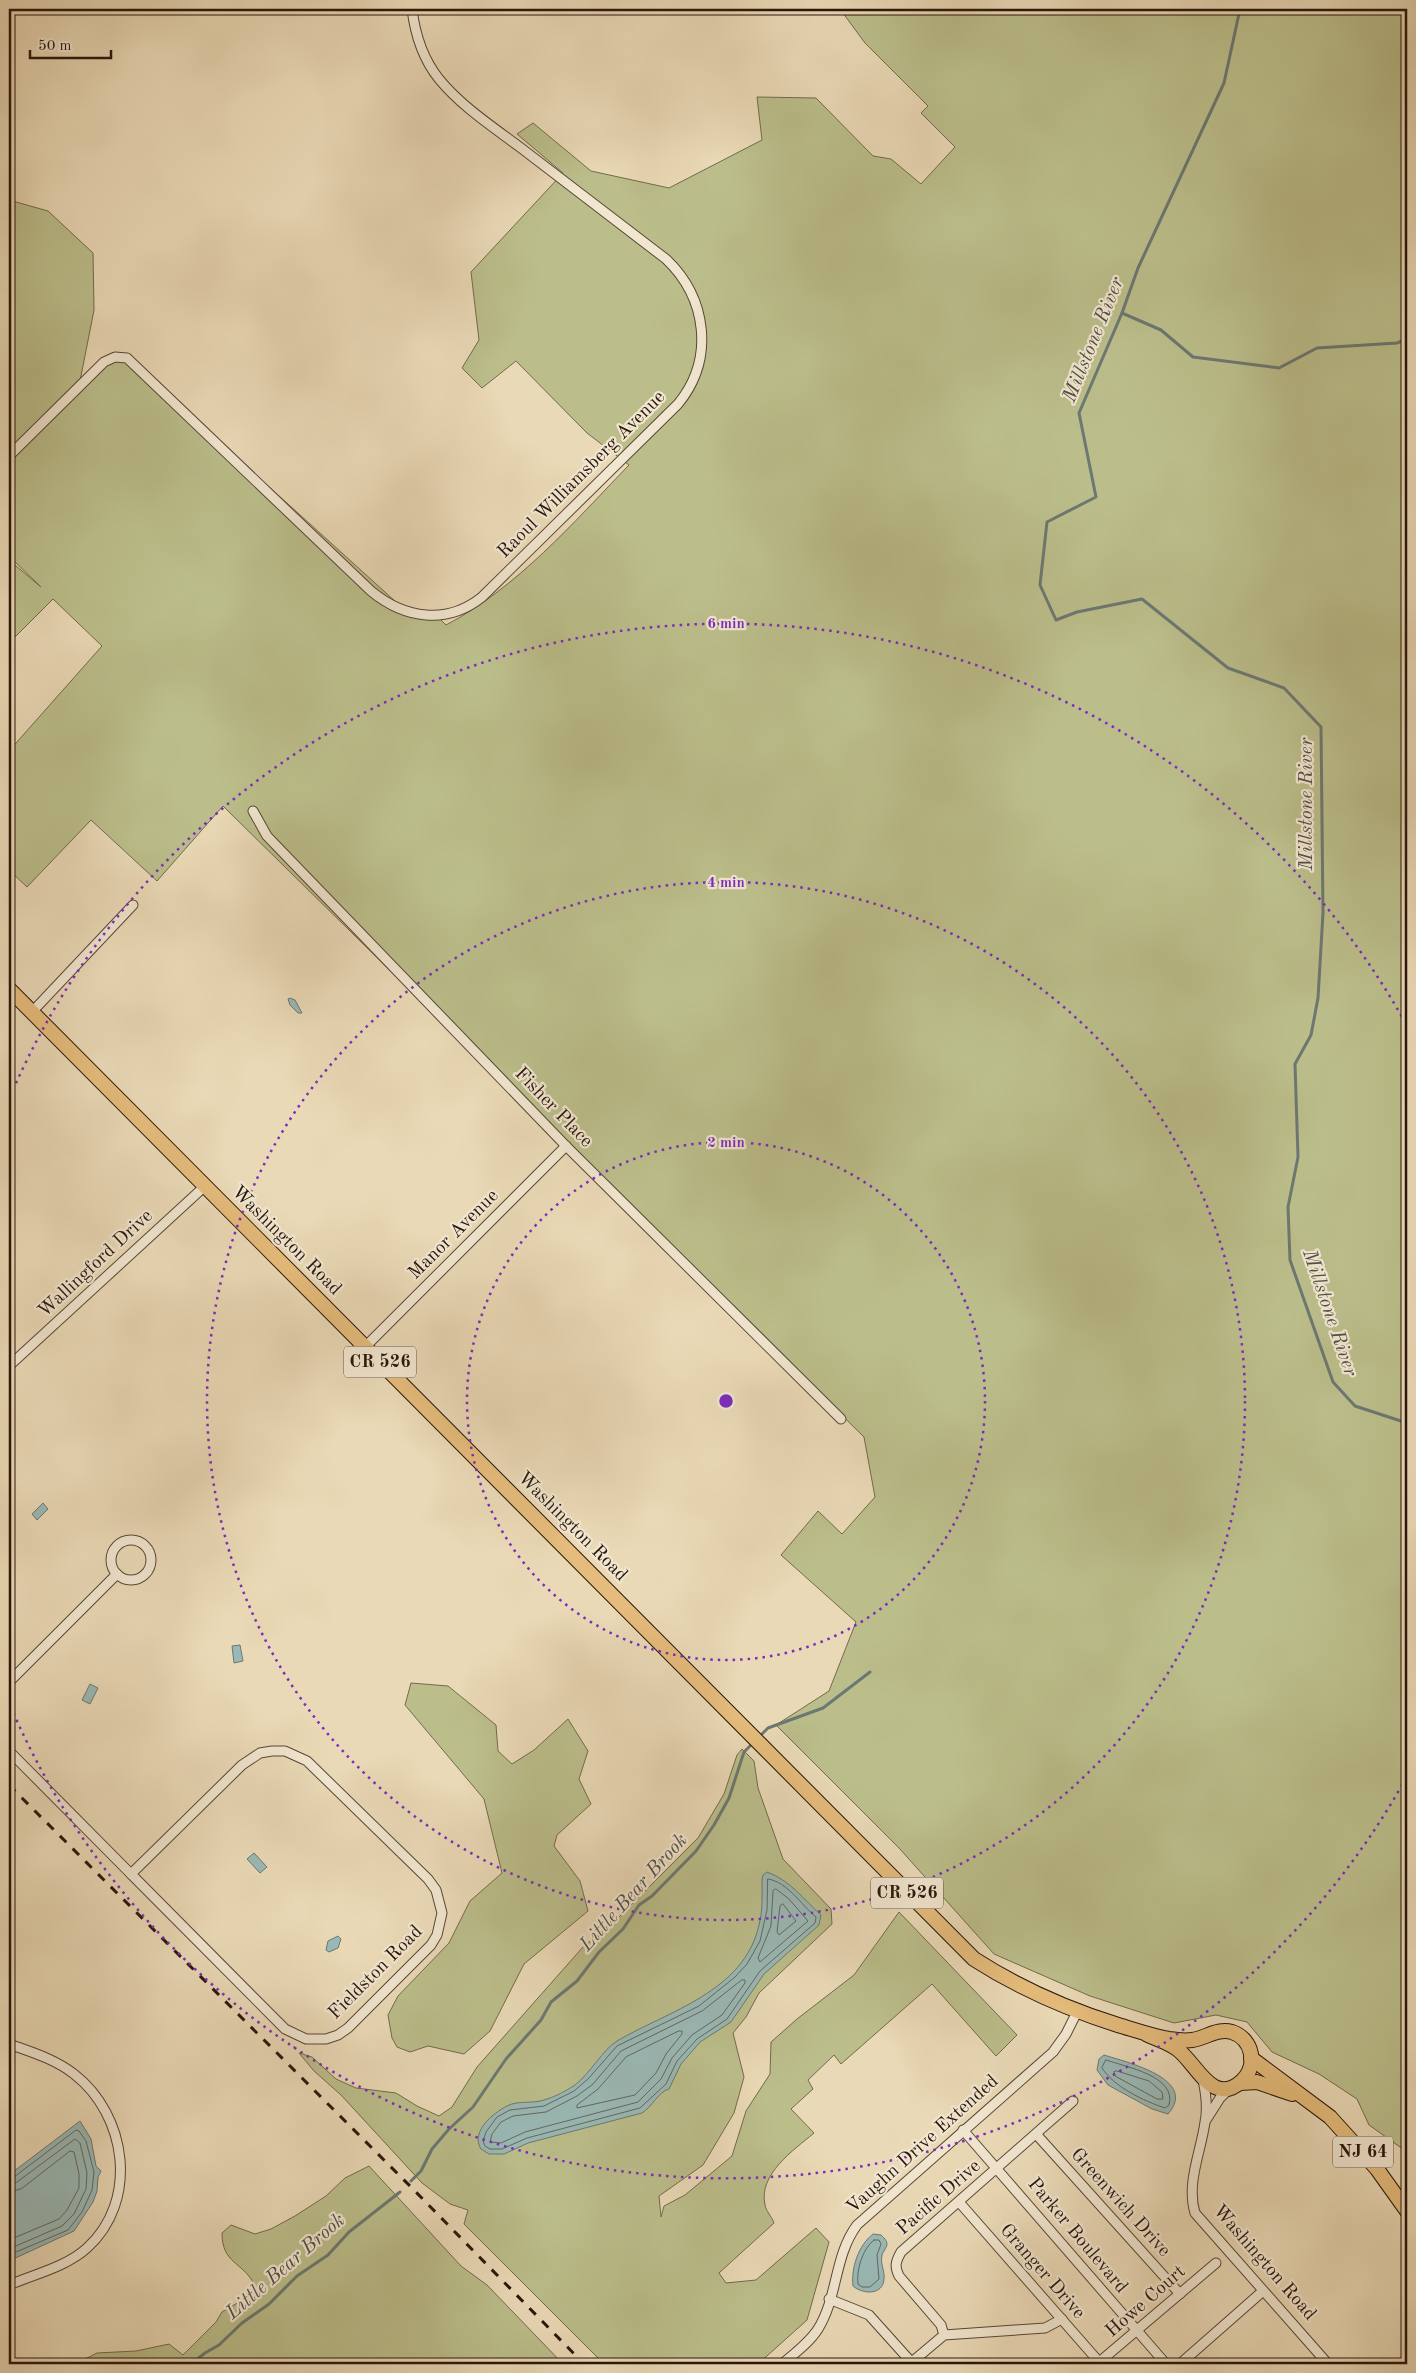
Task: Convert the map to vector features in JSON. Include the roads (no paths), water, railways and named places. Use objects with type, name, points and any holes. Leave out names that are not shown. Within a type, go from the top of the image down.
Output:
[{"type":"main road","name":"Washington Road","points":[[9,989],[974,1959],[1011,1982],[1077,2012],[1146,2034],[1170,2040],[1191,2040],[1222,2031],[1231,2032],[1246,2042],[1252,2058]]},
{"type":"main road","name":"Washington Road","points":[[1146,2034],[1176,2048],[1200,2076]]},
{"type":"main road","points":[[1205,2037],[1195,2053],[1200,2076],[1216,2087],[1236,2085],[1250,2069],[1252,2058]]},
{"type":"main road","name":"NJ 64","points":[[1252,2058],[1330,2117],[1359,2147],[1389,2183],[1407,2211]]},
{"type":"main road","name":"NJ 64","points":[[1236,2085],[1268,2085],[1309,2101]]},
{"type":"street","name":"Raoul Williamsberg Avenue","points":[[9,456],[100,366],[116,357],[124,357],[131,361],[371,591],[396,608],[419,615],[448,614],[469,606],[482,597],[678,404],[697,372],[702,348],[699,312],[685,280],[666,260],[478,115],[447,87],[434,71],[423,52],[416,33],[412,9]]},
{"type":"street","name":"Fisher Place","points":[[253,811],[267,836],[566,1146],[841,1419]]},
{"type":"street","points":[[32,1012],[133,904]]},
{"type":"street","name":"Manor Avenue","points":[[365,1347],[566,1146]]},
{"type":"street","name":"Wallingford Drive","points":[[9,1366],[205,1186]]},
{"type":"street","points":[[131,1540],[146,1546],[151,1560],[146,1574],[131,1580],[117,1574],[111,1560],[117,1546],[131,1540]]},
{"type":"street","points":[[9,1682],[117,1574]]},
{"type":"street","name":"Fieldston Road","points":[[9,1751],[131,1874],[285,2029],[306,2039],[326,2039],[348,2028],[431,1945],[441,1924],[440,1900],[428,1879],[306,1761],[285,1751],[272,1751],[250,1758],[131,1874]]},
{"type":"street","name":"Vaughn Drive Extended","points":[[782,2364],[807,2343],[818,2330],[844,2248],[857,2225],[1053,2052],[1066,2034],[1077,2012]]},
{"type":"street","points":[[9,2044],[63,2066],[76,2075],[95,2095],[112,2124],[120,2160],[121,2180],[120,2194],[108,2224],[87,2248],[62,2264],[9,2285]]},
{"type":"street","name":"Washington Road","points":[[1200,2076],[1206,2096],[1206,2120],[1190,2196],[1195,2213],[1328,2364]]},
{"type":"street","name":"Washington Road","points":[[1206,2120],[1220,2098],[1236,2085]]},
{"type":"street","name":"Pacific Drive","points":[[944,2335],[941,2325],[898,2276],[895,2268],[896,2261],[901,2252],[1073,2101]]},
{"type":"street","name":"Parker Boulevard","points":[[963,2130],[998,2168],[1166,2364]]},
{"type":"street","name":"Greenwich Drive","points":[[1036,2134],[1180,2294]]},
{"type":"street","name":"Granger Drive","points":[[959,2202],[1099,2364]]},
{"type":"street","name":"Howe Court","points":[[1099,2364],[1216,2263]]},
{"type":"street","points":[[1180,2364],[1263,2291]]},
{"type":"street","points":[[829,2299],[869,2315],[913,2363],[944,2335],[1045,2328],[1062,2319]]},
{"type":"water","points":[[288,999],[295,1000],[302,1013],[298,1013],[290,1005]]},
{"type":"water","points":[[43,1503],[48,1509],[37,1520],[32,1514]]},
{"type":"water","points":[[240,1645],[243,1661],[234,1663],[232,1646]]},
{"type":"water","points":[[90,1684],[98,1688],[90,1704],[82,1700]]},
{"type":"water","points":[[254,1853],[267,1867],[260,1873],[247,1859]]},
{"type":"water","points":[[767,1872],[790,1885],[821,1915],[819,1925],[764,1974],[731,2022],[700,2042],[681,2064],[669,2089],[662,2093],[642,2113],[528,2143],[504,2154],[489,2154],[481,2149],[478,2143],[478,2136],[485,2124],[495,2113],[511,2104],[540,2101],[552,2097],[575,2085],[617,2041],[701,1997],[721,1983],[738,1967],[751,1948],[759,1925],[762,1908],[762,1880],[763,1875]]},
{"type":"water","points":[[338,1936],[341,1939],[338,1948],[329,1952],[326,1950],[328,1941]]},
{"type":"water","points":[[1104,2055],[1128,2062],[1156,2074],[1167,2082],[1174,2091],[1175,2102],[1168,2114],[1152,2109],[1108,2085],[1097,2070],[1099,2059]]},
{"type":"water","points":[[80,2121],[91,2139],[96,2166],[101,2171],[93,2202],[74,2231],[9,2261],[9,2175]]},
{"type":"water","points":[[873,2234],[881,2235],[887,2243],[882,2254],[884,2279],[883,2285],[876,2291],[866,2292],[853,2286],[853,2272],[863,2245]]},
{"type":"waterway","name":"Millstone River","points":[[1240,9],[1224,83],[1138,268],[1122,313],[1079,413],[1096,497],[1047,522],[1040,585],[1056,620],[1077,612],[1142,599],[1228,668],[1284,688],[1321,727],[1323,913],[1318,998],[1311,1035],[1295,1064],[1298,1157],[1288,1207],[1290,1260],[1333,1382],[1355,1406],[1407,1423]]},
{"type":"waterway","points":[[1122,313],[1161,330],[1193,357],[1279,368],[1317,348],[1397,343],[1407,339]]},
{"type":"waterway","name":"Little Bear Brook","points":[[759,1737],[768,1728],[823,1708],[870,1672]]},
{"type":"waterway","name":"Little Bear Brook","points":[[411,2181],[421,2171],[432,2149],[449,2129],[473,2107],[506,2059],[541,2020],[551,2002],[577,1981],[599,1952],[623,1929],[639,1905],[652,1896],[696,1851],[714,1825],[729,1798],[744,1752],[753,1743]]},
{"type":"waterway","name":"Little Bear Brook","points":[[191,2364],[219,2345],[242,2323],[269,2304],[297,2276],[328,2255],[349,2232],[400,2192]]},
{"type":"railway","points":[[9,1785],[412,2188],[584,2364]]}]
